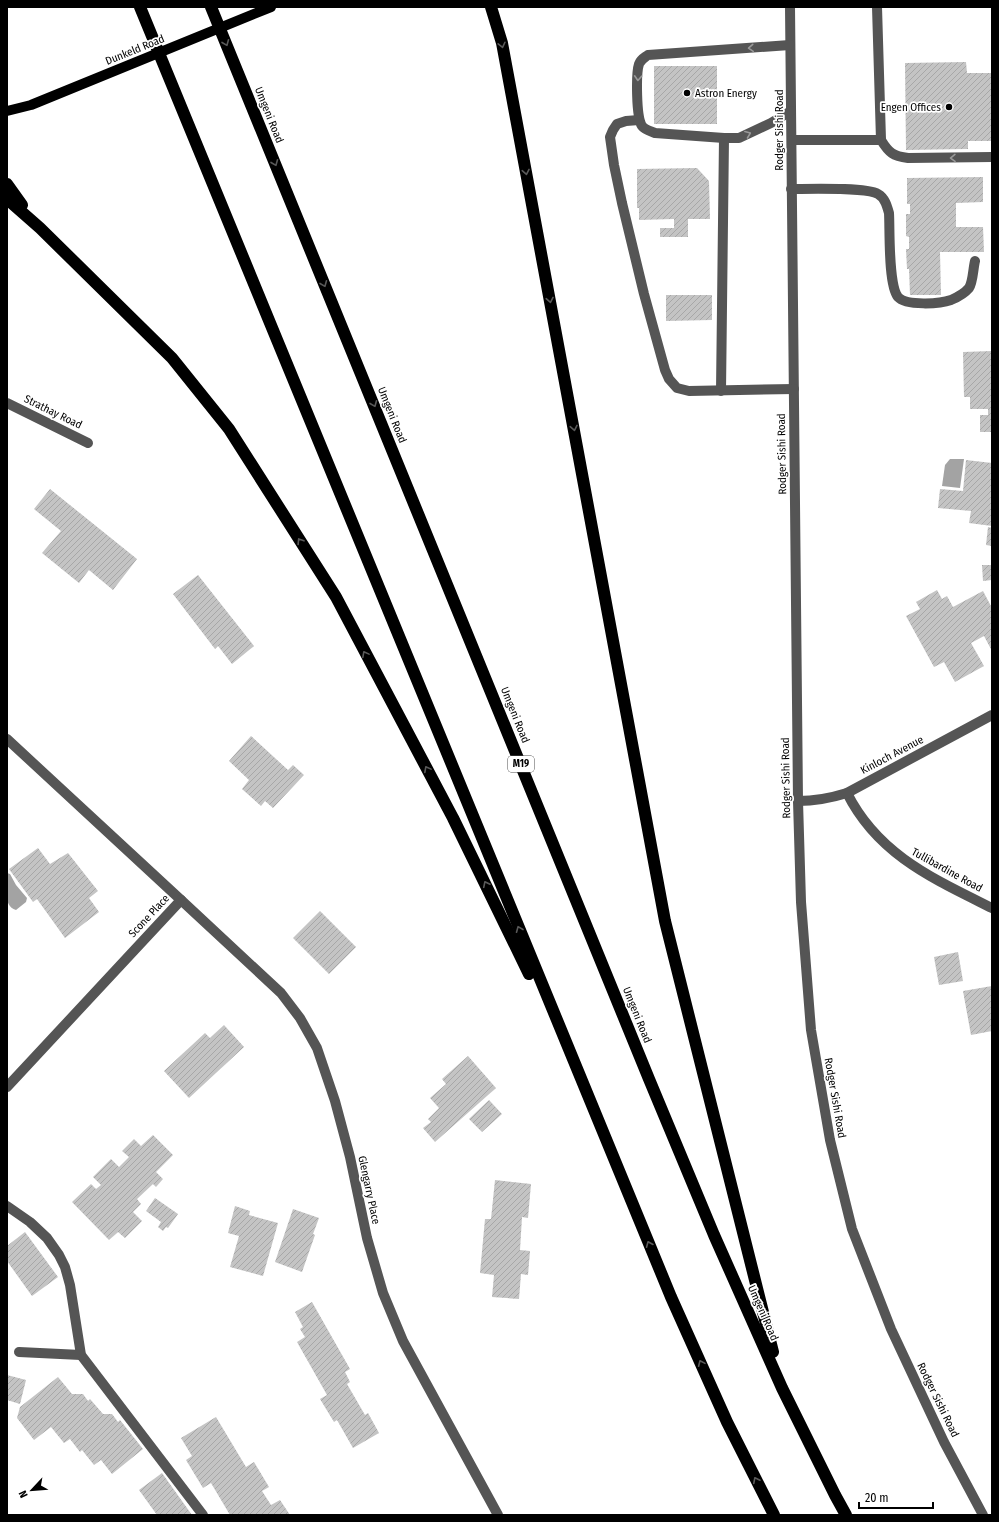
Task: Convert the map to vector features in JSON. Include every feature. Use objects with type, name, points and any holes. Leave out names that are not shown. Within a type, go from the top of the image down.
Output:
[{"type":"highway","points":[[140,7],[680,1318],[727,1422],[774,1515]]},
{"type":"highway","name":"Umgeni Road","points":[[211,7],[714,1235],[782,1388],[834,1495],[846,1515]]},
{"type":"highway","points":[[492,7],[504,51],[664,921],[782,1388]]},
{"type":"highway","points":[[7,184],[14,196],[40,228]]},
{"type":"highway","points":[[7,199],[40,228],[172,358],[229,429],[336,597],[453,818],[521,957],[604,1135]]},
{"type":"main road","name":"Dunkeld Road","points":[[7,111],[31,105],[271,7]]},
{"type":"street","name":"Rodger Sishi Road","points":[[790,7],[798,801],[801,902],[811,1030],[830,1140],[852,1229],[891,1329],[944,1442],[983,1515]]},
{"type":"street","points":[[877,7],[881,140],[888,151],[897,157],[902,158],[992,157]]},
{"type":"street","points":[[790,45],[648,55],[642,59],[638,69],[637,98],[639,120],[642,126],[646,130],[655,133],[739,138],[771,123],[791,111]]},
{"type":"street","points":[[639,120],[626,121],[617,124],[612,130],[610,137],[622,203],[646,302],[665,370],[669,379],[677,388],[689,391],[794,389]]},
{"type":"street","points":[[721,390],[724,138]]},
{"type":"street","points":[[792,140],[881,140]]},
{"type":"street","points":[[791,189],[870,191],[879,195],[883,199],[889,213],[892,281],[898,296],[903,301],[910,303],[939,302],[958,297],[966,292],[970,286],[974,261]]},
{"type":"street","name":"Strathay Road","points":[[7,403],[88,443]]},
{"type":"street","name":"Kinloch Avenue","points":[[798,801],[813,801],[847,793],[992,715]]},
{"type":"street","name":"Scone Place","points":[[7,739],[181,900],[7,1087]]},
{"type":"street","name":"Tullibardine Road","points":[[847,793],[854,808],[875,836],[894,853],[914,867],[992,908]]},
{"type":"street","name":"Glengarry Place","points":[[181,900],[281,993],[300,1018],[317,1048],[335,1101],[350,1156],[367,1238],[383,1293],[403,1341],[498,1515]]},
{"type":"street","points":[[7,1206],[30,1222],[59,1255],[65,1267],[70,1286],[81,1354],[203,1515]]},
{"type":"street","points":[[19,1352],[81,1354]]},
{"type":"shaded area","points":[[950,459],[964,459],[960,488],[942,486],[945,465]]},
{"type":"shaded area","points":[[7,873],[10,874],[16,885],[27,898],[26,902],[16,910],[12,908],[7,899]]},
{"type":"building","name":"Engen Offices","points":[[966,62],[967,73],[992,73],[992,141],[968,141],[968,149],[906,150],[905,63]]},
{"type":"building","points":[[654,66],[717,66],[717,124],[654,124]]},
{"type":"building","points":[[697,168],[709,181],[710,219],[688,219],[688,237],[660,237],[660,228],[674,228],[674,219],[639,220],[639,208],[637,208],[637,169]]},
{"type":"building","points":[[983,177],[983,202],[956,203],[956,227],[983,227],[984,252],[940,252],[941,295],[910,295],[909,269],[907,269],[906,249],[909,249],[909,237],[906,236],[906,214],[910,214],[910,204],[907,204],[907,178]]},
{"type":"building","points":[[666,295],[712,295],[712,320],[666,321]]},
{"type":"building","points":[[992,351],[992,432],[980,432],[980,415],[988,415],[988,409],[970,409],[970,397],[964,397],[963,352]]},
{"type":"building","points":[[966,460],[992,463],[992,526],[969,523],[971,511],[938,508],[940,489],[963,491]]},
{"type":"building","points":[[50,489],[137,559],[113,590],[89,570],[79,583],[42,553],[61,531],[34,509]]},
{"type":"building","points":[[988,527],[992,528],[992,546],[986,545]]},
{"type":"building","points":[[982,565],[992,565],[992,580],[983,581]]},
{"type":"building","points":[[198,575],[254,646],[232,664],[218,646],[215,649],[173,594]]},
{"type":"building","points":[[937,590],[942,599],[947,596],[953,607],[983,591],[992,608],[992,651],[984,636],[971,643],[984,666],[955,682],[944,662],[934,667],[906,616],[920,609],[916,602]]},
{"type":"building","points":[[251,736],[288,770],[293,765],[304,775],[273,808],[265,801],[261,806],[242,789],[249,780],[229,761]]},
{"type":"building","points":[[38,848],[50,864],[68,853],[98,891],[89,898],[99,912],[65,938],[37,899],[33,902],[9,869]]},
{"type":"building","points":[[320,911],[356,947],[329,974],[293,938]]},
{"type":"building","points":[[958,952],[963,981],[939,985],[934,957]]},
{"type":"building","points":[[992,986],[992,1031],[971,1035],[963,991]]},
{"type":"building","points":[[224,1025],[244,1047],[189,1098],[164,1071],[205,1033],[210,1038]]},
{"type":"building","points":[[468,1056],[496,1088],[435,1142],[423,1128],[431,1122],[428,1119],[439,1108],[430,1098],[446,1084],[442,1079]]},
{"type":"building","points":[[489,1100],[502,1114],[482,1132],[469,1119]]},
{"type":"building","points":[[153,1135],[173,1155],[156,1172],[163,1179],[156,1187],[153,1184],[137,1199],[141,1204],[133,1212],[142,1221],[125,1238],[118,1232],[109,1240],[72,1202],[91,1184],[96,1189],[101,1185],[93,1177],[111,1159],[119,1167],[129,1157],[122,1151],[134,1139],[141,1146]]},
{"type":"building","points":[[495,1180],[531,1184],[528,1218],[522,1217],[520,1250],[530,1251],[528,1275],[521,1274],[519,1299],[492,1297],[494,1275],[480,1273],[485,1219],[491,1219]]},
{"type":"building","points":[[155,1198],[178,1214],[168,1228],[166,1227],[163,1231],[158,1227],[161,1222],[146,1211]]},
{"type":"building","points":[[235,1206],[250,1211],[249,1215],[278,1223],[263,1276],[230,1267],[239,1236],[228,1233]]},
{"type":"building","points":[[293,1209],[319,1218],[313,1234],[315,1235],[302,1272],[275,1262]]},
{"type":"building","points":[[25,1232],[58,1277],[32,1296],[7,1261],[7,1246]]},
{"type":"building","points":[[312,1302],[350,1369],[345,1372],[350,1382],[347,1384],[365,1415],[368,1413],[379,1433],[353,1448],[337,1420],[334,1422],[320,1399],[327,1395],[297,1342],[305,1337],[300,1329],[303,1327],[295,1312]]},
{"type":"building","points":[[7,1375],[26,1380],[20,1404],[7,1400]]},
{"type":"building","points":[[58,1377],[72,1394],[83,1394],[88,1401],[90,1399],[103,1414],[112,1414],[118,1422],[120,1420],[143,1449],[112,1474],[101,1460],[94,1465],[82,1450],[80,1452],[70,1439],[64,1443],[51,1427],[34,1440],[17,1418],[20,1407]]},
{"type":"building","points":[[216,1417],[246,1467],[254,1462],[269,1487],[262,1491],[271,1505],[280,1500],[290,1515],[230,1515],[211,1483],[203,1488],[186,1460],[192,1456],[181,1438]]},
{"type":"building","points":[[162,1473],[192,1515],[157,1515],[139,1490]]},
{"type":"place","name":"Astron Energy","points":[[687,93]]},
{"type":"place","name":"Engen Offices","points":[[949,107]]}]
